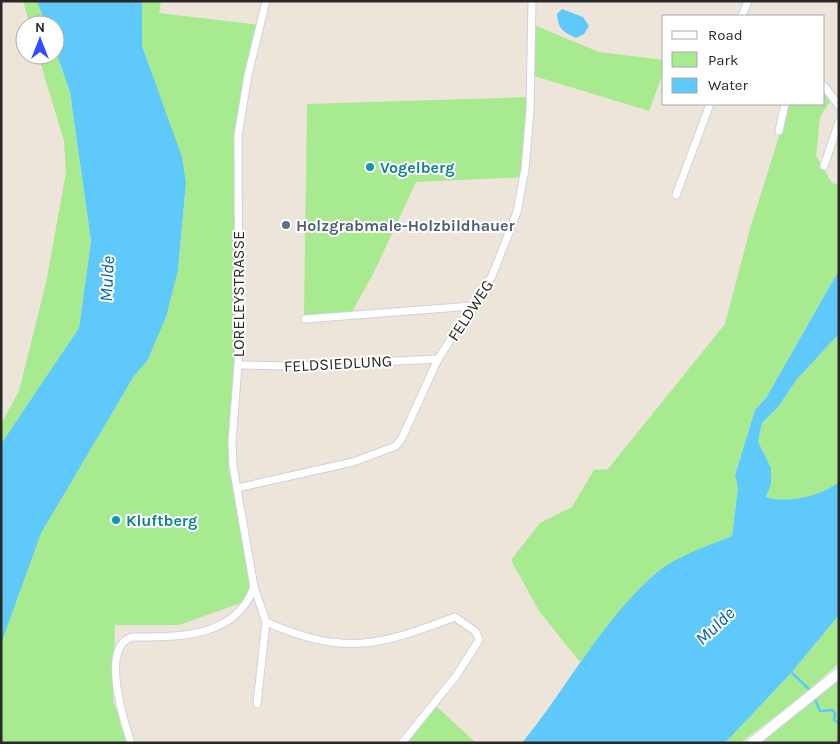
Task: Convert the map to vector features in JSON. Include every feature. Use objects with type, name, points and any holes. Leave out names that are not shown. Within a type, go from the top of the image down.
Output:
[{"type":"main road","points":[[752,743],[839,673]]},
{"type":"street","name":"LORELEYSTRASSE","points":[[257,704],[266,622],[254,587],[237,488],[232,442],[238,365],[238,135],[248,75],[266,1]]},
{"type":"street","name":"FELDWEG","points":[[237,488],[353,462],[396,446],[410,423],[423,388],[438,359],[492,276],[501,257],[516,212],[522,186],[530,111],[532,1]]},
{"type":"street","points":[[742,15],[748,1]]},
{"type":"street","points":[[825,87],[839,106]]},
{"type":"street","points":[[676,195],[710,105]]},
{"type":"street","points":[[779,131],[785,105]]},
{"type":"street","points":[[824,166],[839,122]]},
{"type":"street","points":[[305,319],[472,306]]},
{"type":"street","name":"FELDSIEDLUNG","points":[[238,365],[292,366],[438,359]]},
{"type":"street","points":[[131,743],[116,685],[117,661],[122,643],[127,638],[181,636],[220,626],[236,617],[244,607],[254,587]]},
{"type":"street","points":[[266,622],[324,642],[344,644],[381,641],[454,618],[476,632],[480,640],[469,659],[402,743]]},
{"type":"green space","points":[[23,1],[37,1],[42,15],[27,15]]},
{"type":"green space","points":[[142,1],[161,1],[159,13],[260,25],[236,146],[240,367],[233,480],[252,599],[179,625],[115,625],[113,701],[128,743],[1,743],[1,644],[40,533],[134,376],[147,361],[178,270],[186,183],[168,121],[142,46]]},
{"type":"green space","points":[[534,25],[599,52],[662,60],[662,75],[649,111],[534,76]]},
{"type":"green space","points":[[41,65],[61,65],[70,92],[91,241],[79,328],[1,444],[1,424],[19,391],[47,278],[66,172],[64,141]]},
{"type":"green space","points":[[825,91],[831,100],[820,117],[816,156],[832,183],[839,185],[839,270],[766,398],[755,410],[735,474],[738,488],[732,536],[680,558],[655,574],[580,662],[539,611],[511,560],[540,523],[572,507],[594,470],[608,469],[725,324],[750,229],[789,105],[825,105]]},
{"type":"green space","points":[[535,97],[528,177],[416,182],[374,272],[352,312],[304,315],[307,104]]},
{"type":"green space","points":[[839,334],[839,482],[823,491],[804,497],[784,500],[766,497],[771,484],[758,442],[762,423],[778,407],[797,379]]},
{"type":"green space","points":[[839,615],[839,663],[798,699],[740,743],[725,743],[792,672]]},
{"type":"green space","points":[[839,678],[839,743],[758,743]]},
{"type":"green space","points":[[436,706],[476,743],[402,743]]},
{"type":"water","name":"Mulde","points":[[37,1],[142,1],[142,46],[182,157],[186,183],[178,270],[166,317],[147,361],[134,376],[41,533],[1,644],[1,444],[79,328],[91,241],[70,92],[61,65],[65,65],[65,15],[42,15]]},
{"type":"water","points":[[562,9],[583,17],[589,26],[584,34],[576,38],[562,29],[557,14]]},
{"type":"water","name":"Mulde","points":[[839,270],[839,334],[797,379],[778,407],[762,423],[758,442],[771,468],[771,484],[766,497],[784,500],[804,497],[823,491],[839,482],[839,615],[792,672],[725,743],[522,743],[600,635],[654,575],[671,562],[732,536],[738,488],[735,475],[755,410],[766,398]]},
{"type":"waterway","points":[[789,670],[812,692]]},
{"type":"waterway","points":[[814,697],[820,711],[833,710],[835,714],[834,720],[839,723]]},
{"type":"place","name":"Vogelberg","points":[[370,167]]},
{"type":"place","name":"Holzgrabmale-Holzbildhauer","points":[[286,225]]},
{"type":"place","name":"Kluftberg","points":[[116,520]]}]
